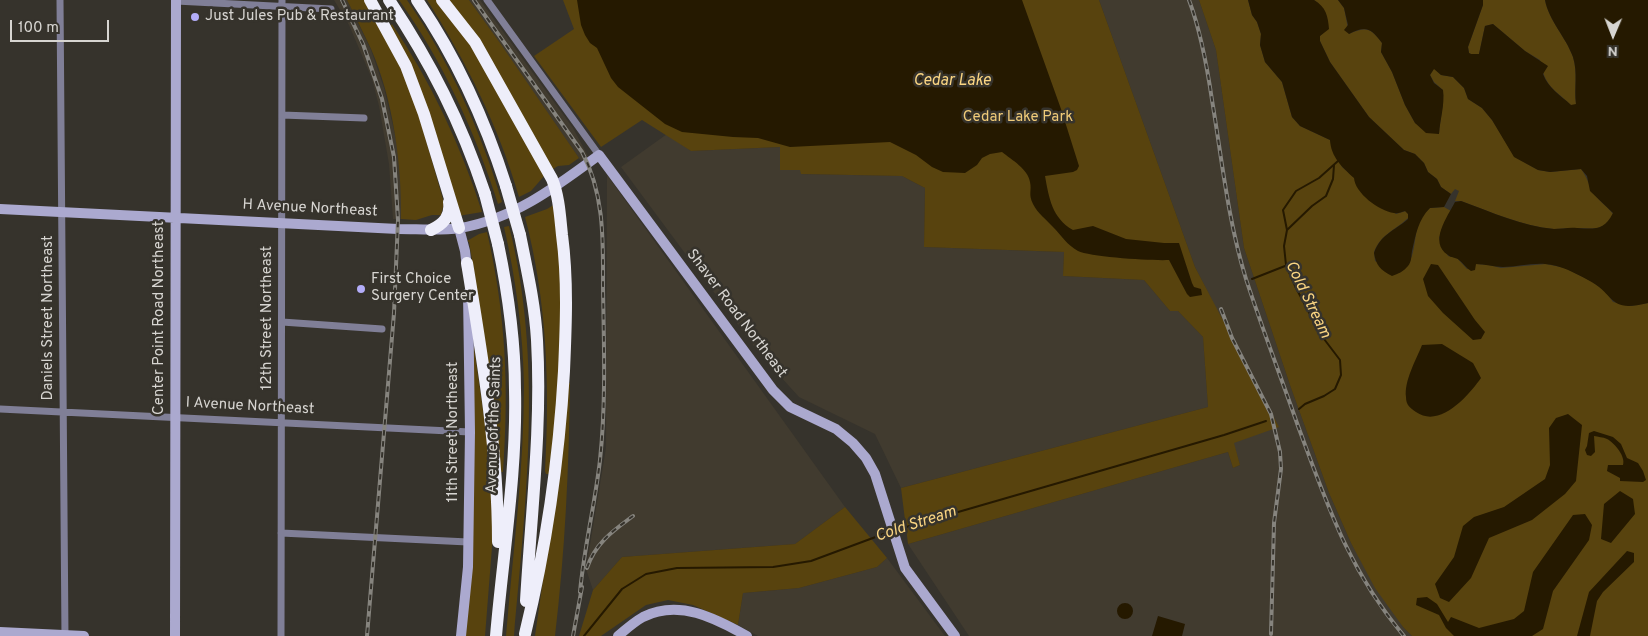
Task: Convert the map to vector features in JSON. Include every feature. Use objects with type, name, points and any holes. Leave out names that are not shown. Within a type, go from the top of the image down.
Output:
[{"type":"highway","points":[[370,0],[406,66],[424,114],[459,228]]},
{"type":"highway","name":"Avenue of the Saints","points":[[390,0],[443,89],[462,132],[485,194],[498,244],[507,291],[513,338],[516,392],[514,450],[496,635]]},
{"type":"highway","points":[[417,0],[445,45],[472,96],[494,148],[520,235],[533,308],[537,338],[538,390],[525,635]]},
{"type":"highway","points":[[442,0],[458,18],[483,55],[550,174],[555,186],[565,252],[567,280],[560,427],[545,540],[525,635]]},
{"type":"highway","points":[[431,230],[448,217],[450,210],[447,192]]},
{"type":"highway","points":[[467,263],[496,473],[499,597]]},
{"type":"street","name":"Daniels Street Northeast","points":[[60,0],[65,636]]},
{"type":"street","points":[[176,0],[282,3],[331,9]]},
{"type":"street","name":"Center Point Road Northeast","points":[[175,636],[176,0]]},
{"type":"street","name":"Shaver Road Northeast","points":[[487,0],[774,390],[790,407],[836,429],[853,443],[866,458],[875,474],[900,556],[908,572],[955,636]]},
{"type":"street","name":"12th Street Northeast","points":[[281,636],[282,3]]},
{"type":"street","points":[[282,115],[364,118]]},
{"type":"street","name":"H Avenue Northeast","points":[[0,209],[431,230],[459,228],[483,222],[533,202],[600,155]]},
{"type":"street","name":"11th Street Northeast","points":[[459,228],[467,263],[470,432],[466,592],[461,636]]},
{"type":"street","points":[[282,322],[382,329]]},
{"type":"street","name":"I Avenue Northeast","points":[[0,409],[470,432]]},
{"type":"street","points":[[281,533],[468,542]]},
{"type":"street","points":[[618,636],[644,617],[659,612],[688,610],[726,624],[747,636]]},
{"type":"street","points":[[0,632],[84,636]]},
{"type":"shaded area","points":[[334,0],[347,0],[371,50],[384,88],[397,143],[400,167],[402,194],[399,224],[396,224],[396,219],[393,219],[389,164],[379,106],[372,79],[349,25]]},
{"type":"shaded area","points":[[469,0],[480,0],[573,128],[588,156],[581,161]]},
{"type":"shaded area","points":[[1099,0],[1199,0],[1216,50],[1244,248],[1329,493],[1351,543],[1403,627],[1412,636],[969,636],[908,544],[1228,452],[1233,468],[1240,465],[1233,443],[1212,300],[1195,267]]},
{"type":"shaded area","points":[[667,134],[691,151],[780,147],[801,170],[801,174],[902,176],[925,188],[924,247],[1064,252],[1063,276],[1144,280],[1170,311],[1178,311],[1203,337],[1208,407],[901,488],[875,434],[799,397],[759,353],[621,167]]},
{"type":"shaded area","points":[[607,175],[845,507],[795,544],[622,557],[593,590],[586,569],[606,448]]},
{"type":"shaded area","points":[[887,558],[945,636],[758,636],[738,625],[743,593],[799,588],[877,567]]},
{"type":"green space","points":[[347,0],[364,0],[398,61],[417,109],[444,203],[441,215],[432,215],[416,220],[401,219],[398,155],[385,89],[371,49]]},
{"type":"green space","points":[[399,0],[407,0],[423,24],[463,98],[494,175],[502,202],[498,204],[479,150],[444,73]]},
{"type":"green space","points":[[427,0],[437,0],[473,46],[545,175],[531,191],[519,197],[502,145],[480,95],[455,47]]},
{"type":"green space","points":[[447,0],[469,0],[579,158],[569,165],[558,166],[553,169]]},
{"type":"green space","name":"Cedar Lake Park","points":[[563,0],[1099,0],[1195,267],[1279,427],[1234,443],[1240,465],[1233,468],[1228,452],[908,544],[901,488],[1208,407],[1203,337],[1178,311],[1170,311],[1144,280],[1063,276],[1064,252],[924,247],[925,188],[902,176],[801,174],[800,170],[780,170],[780,147],[691,151],[642,120],[601,147],[534,56],[574,29]]},
{"type":"green space","points":[[1199,0],[1248,0],[1252,15],[1257,22],[1261,34],[1260,45],[1265,62],[1282,82],[1292,117],[1300,126],[1330,140],[1342,167],[1396,214],[1406,211],[1408,218],[1380,241],[1374,252],[1375,261],[1399,273],[1409,263],[1412,256],[1422,216],[1430,208],[1444,207],[1451,211],[1439,238],[1448,256],[1457,258],[1467,269],[1476,264],[1501,268],[1546,264],[1565,268],[1591,281],[1605,291],[1613,302],[1631,306],[1648,303],[1648,636],[1412,636],[1403,627],[1375,588],[1351,543],[1329,493],[1244,248],[1216,50]]},
{"type":"green space","points":[[1314,0],[1338,0],[1344,8],[1349,34],[1364,29],[1371,31],[1378,38],[1382,43],[1381,52],[1415,123],[1439,134],[1443,90],[1434,82],[1430,75],[1434,68],[1441,75],[1453,77],[1464,88],[1468,99],[1482,108],[1492,120],[1515,157],[1538,170],[1550,172],[1581,169],[1595,195],[1613,214],[1609,220],[1601,227],[1596,228],[1554,229],[1518,222],[1461,201],[1455,201],[1459,191],[1455,189],[1451,194],[1441,187],[1437,179],[1428,172],[1424,163],[1415,154],[1404,150],[1369,117],[1330,62],[1320,41],[1320,36],[1324,32],[1318,3]]},
{"type":"green space","points":[[1483,0],[1545,0],[1550,15],[1573,57],[1576,105],[1571,105],[1547,82],[1540,60],[1525,51],[1493,24],[1485,26],[1479,54],[1469,53],[1468,47],[1483,5]]},
{"type":"green space","points":[[392,24],[420,69],[444,115],[465,163],[482,212],[458,216],[390,26]]},
{"type":"green space","points":[[555,204],[562,256],[560,376],[549,474],[546,474],[547,375],[545,343],[538,280],[525,217]]},
{"type":"green space","points":[[509,226],[519,276],[526,327],[529,379],[527,482],[514,636],[506,636],[520,479],[524,385],[518,306],[504,227]]},
{"type":"green space","points":[[487,232],[502,322],[506,381],[503,472],[500,472],[474,271],[469,242],[467,241]]},
{"type":"green space","points":[[474,347],[490,460],[493,534],[485,636],[465,636],[472,348]]},
{"type":"green space","points":[[567,383],[570,383],[567,478],[564,541],[555,636],[535,636],[554,503]]},
{"type":"green space","points":[[845,507],[887,558],[877,567],[799,588],[743,593],[738,625],[693,605],[668,600],[646,605],[601,636],[579,636],[593,590],[622,557],[795,544]]},
{"type":"water","name":"Cedar Lake","points":[[577,0],[1022,0],[1079,166],[1073,172],[1045,176],[1050,200],[1060,220],[1073,230],[1093,226],[1126,239],[1179,243],[1192,283],[1194,287],[1201,289],[1202,295],[1190,297],[1187,294],[1169,260],[1108,257],[1074,249],[1037,211],[1030,195],[1029,177],[1019,165],[1002,152],[990,154],[982,158],[977,165],[965,173],[943,172],[890,142],[790,147],[758,138],[682,132],[665,124],[618,87],[611,78],[597,48],[590,43],[585,35],[581,25]]},
{"type":"water","points":[[1248,0],[1314,0],[1321,6],[1327,16],[1329,29],[1320,36],[1320,41],[1330,62],[1369,117],[1404,150],[1415,154],[1424,163],[1428,172],[1437,179],[1441,187],[1451,194],[1444,207],[1430,208],[1423,217],[1416,233],[1410,262],[1401,272],[1392,276],[1384,272],[1377,264],[1374,253],[1380,241],[1408,219],[1408,214],[1405,211],[1397,213],[1388,212],[1375,205],[1363,195],[1355,184],[1354,178],[1341,166],[1332,152],[1330,140],[1300,126],[1292,117],[1282,82],[1265,62],[1260,45],[1261,34],[1257,22],[1252,15]]},
{"type":"water","points":[[1338,0],[1483,0],[1483,5],[1468,47],[1469,53],[1479,54],[1485,26],[1493,24],[1525,51],[1548,66],[1543,74],[1545,79],[1571,105],[1576,104],[1576,75],[1573,57],[1550,15],[1545,0],[1648,0],[1648,303],[1625,306],[1619,304],[1588,280],[1557,266],[1534,264],[1503,267],[1476,264],[1475,270],[1471,271],[1458,259],[1449,256],[1442,250],[1440,243],[1441,229],[1455,202],[1461,201],[1518,222],[1554,229],[1598,228],[1610,219],[1613,213],[1590,191],[1587,176],[1581,169],[1550,172],[1538,170],[1514,157],[1492,120],[1482,108],[1468,99],[1464,88],[1453,77],[1441,75],[1434,69],[1430,75],[1434,83],[1443,90],[1443,107],[1439,134],[1426,133],[1415,123],[1405,105],[1392,72],[1381,52],[1382,43],[1368,29],[1349,34],[1344,30],[1348,25],[1344,8]]},
{"type":"water","points":[[1431,264],[1438,265],[1485,332],[1481,339],[1473,340],[1443,313],[1428,296],[1423,279]]},
{"type":"water","points":[[1442,344],[1473,363],[1481,378],[1453,408],[1435,416],[1425,416],[1410,408],[1406,400],[1407,384],[1422,345]]},
{"type":"water","points":[[1568,414],[1582,425],[1576,481],[1565,494],[1532,520],[1489,538],[1471,578],[1449,602],[1440,598],[1435,584],[1454,557],[1463,526],[1474,517],[1504,507],[1545,479],[1550,465],[1549,428],[1556,418]]},
{"type":"water","points":[[1594,431],[1613,437],[1621,444],[1627,458],[1638,463],[1646,480],[1643,482],[1620,481],[1620,478],[1607,471],[1608,465],[1623,465],[1624,462],[1616,447],[1605,438],[1594,436],[1595,452],[1591,456],[1587,455],[1585,450],[1589,433]]},
{"type":"water","points":[[1620,491],[1633,499],[1635,514],[1611,543],[1601,539],[1604,504]]},
{"type":"water","points":[[1585,514],[1592,525],[1589,540],[1553,591],[1543,629],[1532,636],[1454,636],[1446,628],[1439,615],[1416,605],[1417,598],[1427,597],[1437,604],[1448,622],[1451,617],[1479,628],[1514,619],[1524,611],[1533,572],[1573,515]]},
{"type":"water","points":[[1627,551],[1634,553],[1634,562],[1603,592],[1597,601],[1590,636],[1577,636],[1589,592]]},
{"type":"water","points":[[1122,603],[1128,603],[1133,608],[1131,617],[1122,619],[1117,614],[1117,608]]},
{"type":"water","points":[[1158,616],[1185,624],[1182,636],[1152,636]]},
{"type":"waterway","name":"Cold Stream","points":[[1299,409],[1335,389],[1341,375],[1340,360],[1321,335],[1286,265],[1284,246],[1287,230],[1283,210],[1296,191],[1319,178],[1338,161]]},
{"type":"waterway","points":[[1287,230],[1312,206],[1326,196],[1333,179],[1334,165]]},
{"type":"waterway","points":[[1252,279],[1285,266]]},
{"type":"waterway","name":"Cold Stream","points":[[896,530],[1224,435],[1266,421]]},
{"type":"waterway","name":"Cold Stream","points":[[584,636],[622,589],[646,574],[677,568],[773,567],[811,561],[889,532]]},
{"type":"railway","points":[[342,0],[363,44],[382,99],[394,157],[398,220],[394,313],[367,636]]},
{"type":"railway","points":[[474,0],[582,152],[590,168],[599,202],[603,254],[604,374],[602,439],[580,592]]},
{"type":"railway","points":[[1189,0],[1206,62],[1234,235],[1252,297],[1309,455],[1341,536],[1368,587],[1404,636]]},
{"type":"railway","points":[[1221,309],[1232,338],[1271,414],[1280,452],[1281,469],[1274,523],[1271,634]]},
{"type":"railway","points":[[587,568],[590,559],[600,544],[633,516]]},
{"type":"railway","points":[[573,636],[582,587]]},
{"type":"place","name":"Just Jules Pub & Restaurant","points":[[195,17]]},
{"type":"place","name":"First Choice Surgery Center","points":[[361,289]]}]
